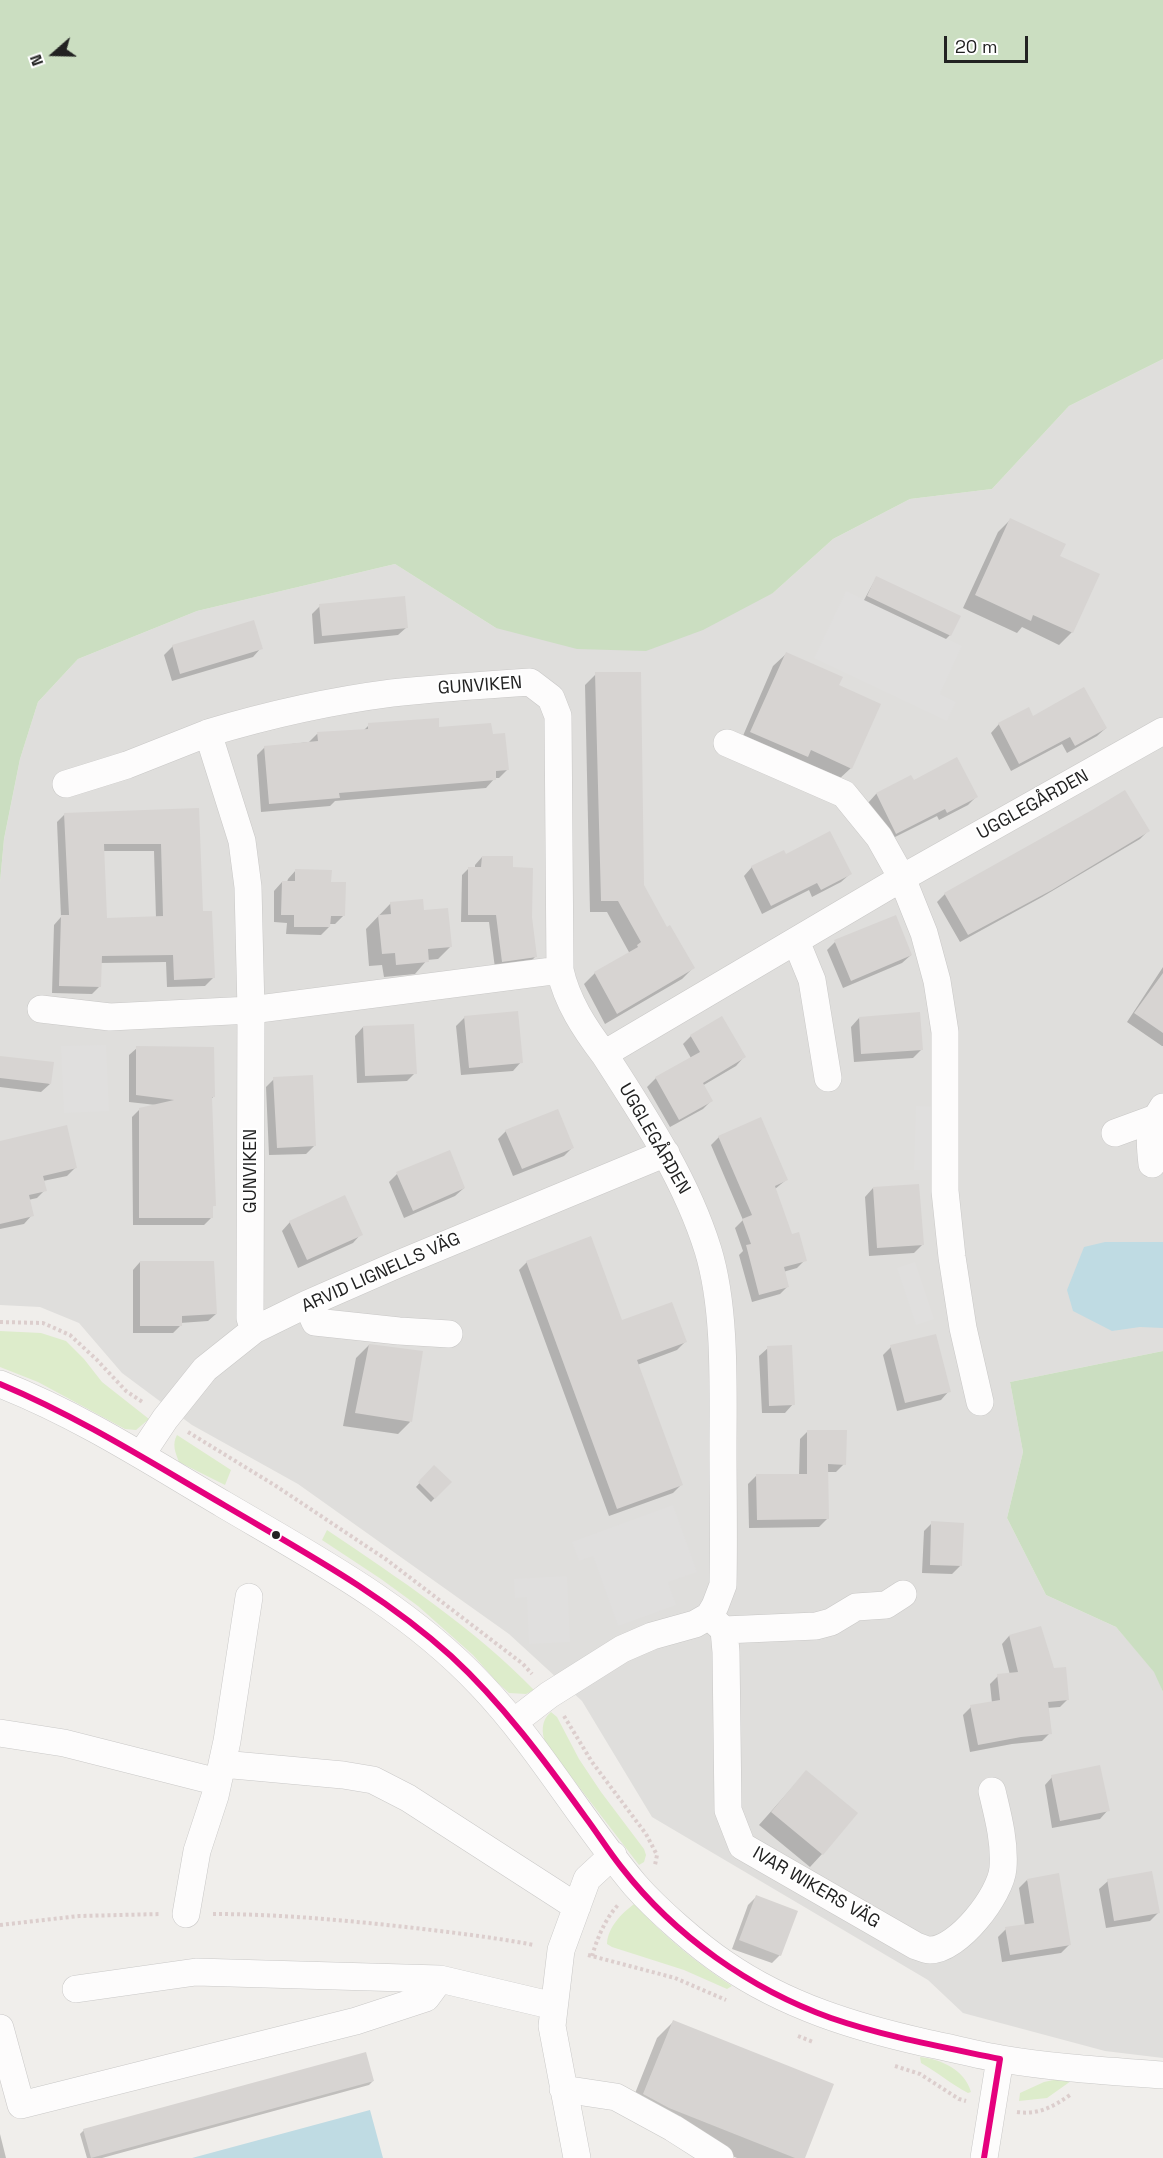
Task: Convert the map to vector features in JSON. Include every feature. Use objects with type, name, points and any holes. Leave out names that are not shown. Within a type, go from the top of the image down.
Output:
[{"type":"street","name":"GUNVIKEN","points":[[66,784],[127,765],[208,733],[256,718],[393,693],[530,682],[551,698],[558,716],[560,970],[575,1011],[604,1054]]},
{"type":"street","name":"UGGLEGÅRDEN","points":[[716,1623],[723,1585],[723,1395],[719,1300],[708,1252],[695,1213],[666,1153],[604,1054],[902,878],[1163,731]]},
{"type":"street","name":"GUNVIKEN","points":[[208,733],[242,841],[248,887],[251,1010],[250,1318],[254,1330]]},
{"type":"street","points":[[727,743],[844,794],[879,837],[902,878],[924,933],[937,981],[943,1022],[945,1191],[963,1328],[981,1402]]},
{"type":"street","points":[[796,941],[812,980],[828,1078]]},
{"type":"street","points":[[40,1009],[110,1017],[251,1010],[560,970]]},
{"type":"street","points":[[1115,1133],[1159,1112]]},
{"type":"street","points":[[1152,1164],[1150,1142],[1152,1123],[1159,1112]]},
{"type":"street","name":"ARVID LIGNELLS VÄG","points":[[141,1455],[165,1419],[206,1368],[254,1330],[439,1247],[666,1153]]},
{"type":"street","points":[[308,1304],[315,1322],[449,1334]]},
{"type":"street","points":[[0,1384],[39,1400],[141,1455],[341,1573],[423,1630],[480,1684],[514,1722],[637,1887],[682,1930],[723,1963],[760,1986],[807,2009],[869,2030],[1000,2059],[1163,2075]]},
{"type":"street","points":[[514,1722],[549,1695],[622,1649],[652,1636],[695,1624],[816,1626],[831,1622],[856,1607],[886,1605],[903,1594]]},
{"type":"street","points":[[186,1914],[197,1851],[220,1773],[237,1681],[249,1597]]},
{"type":"street","name":"IVAR WIKERS VÄG","points":[[716,1623],[726,1652],[728,1810],[742,1846],[916,1946],[930,1950],[948,1943],[968,1930],[998,1887],[1003,1870],[1002,1834],[992,1791]]},
{"type":"street","points":[[0,1733],[220,1773],[343,1775],[373,1780],[408,1798],[577,1907]]},
{"type":"street","points":[[577,2158],[563,2088],[553,2016],[561,1950],[586,1879],[613,1855]]},
{"type":"street","points":[[76,1989],[196,1972],[440,1979],[553,2016]]},
{"type":"street","points":[[0,2028],[21,2105],[356,2020],[426,1998],[440,1979]]},
{"type":"street","points":[[984,2158],[1000,2059]]},
{"type":"street","points":[[563,2088],[616,2097],[673,2128],[720,2158]]},
{"type":"path","points":[[0,1925],[79,1916],[186,1914],[252,1914],[342,1920],[439,1931],[561,1950],[675,1978]]},
{"type":"shaded area","points":[[1163,359],[1163,1351],[1010,1382],[1023,1452],[1007,1518],[1046,1595],[1116,1627],[1155,1672],[1163,1692],[1163,2058],[1105,2051],[963,2013],[928,1980],[652,1817],[582,1701],[509,1634],[298,1484],[192,1425],[122,1373],[79,1323],[40,1307],[0,1305],[0,882],[4,839],[20,759],[38,702],[78,659],[197,611],[395,564],[496,628],[773,593],[833,539],[910,499],[992,489],[1069,406]]},
{"type":"shaded area","points":[[846,591],[962,646],[940,694],[956,702],[947,721],[814,658]]},
{"type":"shaded area","points":[[106,1045],[109,1111],[64,1113],[61,1046]]},
{"type":"shaded area","points":[[916,1106],[938,1107],[936,1170],[914,1170]]},
{"type":"shaded area","points":[[915,1262],[934,1319],[916,1325],[897,1268]]},
{"type":"shaded area","points":[[673,1505],[697,1572],[668,1582],[676,1605],[618,1626],[593,1556],[579,1561],[572,1542]]},
{"type":"shaded area","points":[[567,1576],[570,1642],[529,1644],[527,1597],[515,1598],[514,1579]]},
{"type":"green space","points":[[0,0],[1163,0],[1163,359],[1069,406],[992,489],[910,499],[833,539],[773,593],[703,630],[646,651],[577,649],[496,628],[395,564],[197,611],[78,659],[38,702],[20,759],[4,839],[0,882]]},
{"type":"green space","points":[[0,1331],[41,1333],[66,1341],[102,1382],[149,1419],[136,1430],[125,1429],[38,1382],[0,1367]]},
{"type":"green space","points":[[1163,1351],[1163,1692],[1154,1672],[1116,1627],[1046,1595],[1007,1518],[1023,1452],[1010,1382]]},
{"type":"green space","points":[[177,1435],[231,1470],[225,1485],[179,1462],[174,1445]]},
{"type":"green space","points":[[327,1530],[408,1585],[461,1625],[511,1667],[534,1690],[526,1694],[509,1693],[473,1655],[418,1606],[322,1540]]},
{"type":"green space","points":[[551,1712],[557,1717],[579,1759],[601,1792],[644,1849],[646,1855],[644,1862],[639,1865],[546,1744],[543,1727],[545,1719]]},
{"type":"green space","points":[[634,1904],[680,1948],[732,1986],[727,1989],[684,1970],[607,1944],[616,1921]]},
{"type":"green space","points":[[920,2057],[936,2060],[951,2067],[968,2084],[971,2092],[968,2093],[921,2063]]},
{"type":"green space","points":[[1058,2079],[1071,2081],[1047,2098],[1019,2101],[1020,2093],[1044,2082]]},
{"type":"water","points":[[1105,1242],[1163,1242],[1163,1328],[1140,1327],[1112,1331],[1073,1311],[1067,1290],[1084,1247]]},
{"type":"water","points":[[370,2110],[383,2158],[192,2158]]},
{"type":"building","points":[[1010,518],[1066,544],[1060,556],[1100,574],[1073,633],[1033,615],[1031,621],[975,595]]},
{"type":"building","points":[[876,576],[961,616],[951,636],[867,596]]},
{"type":"building","points":[[405,596],[408,628],[322,636],[319,604]]},
{"type":"building","points":[[254,620],[263,649],[180,674],[172,645]]},
{"type":"building","points":[[786,652],[843,677],[839,685],[881,704],[852,769],[811,750],[808,757],[750,732]]},
{"type":"building","points":[[595,672],[641,672],[644,885],[667,927],[670,925],[695,968],[617,1014],[594,972],[638,947],[637,945],[641,942],[618,901],[601,901]]},
{"type":"building","points":[[1084,687],[1107,728],[1075,746],[1070,737],[1019,764],[998,723],[1029,707],[1033,716]]},
{"type":"building","points":[[439,718],[439,727],[491,723],[493,734],[505,733],[509,770],[496,771],[496,780],[339,793],[340,798],[269,804],[264,746],[318,741],[317,732],[368,729],[368,723]]},
{"type":"building","points":[[957,757],[978,797],[947,813],[945,809],[896,834],[876,793],[911,775],[914,780]]},
{"type":"building","points":[[1125,790],[1150,831],[1052,890],[968,935],[944,893]]},
{"type":"building","points":[[199,808],[203,911],[212,911],[215,978],[174,980],[173,955],[102,956],[101,987],[59,986],[61,915],[69,915],[64,813]],"holes":[[[104,844],[161,844],[163,916],[107,918]]]},
{"type":"building","points":[[830,831],[852,874],[821,890],[817,883],[771,906],[751,866],[784,850],[786,854]]},
{"type":"building","points":[[482,856],[513,856],[513,867],[533,868],[532,917],[537,957],[502,962],[496,915],[468,915],[468,867],[481,867]]},
{"type":"building","points":[[295,869],[332,870],[331,882],[346,882],[345,916],[331,916],[330,927],[294,927],[294,915],[281,915],[282,881],[295,881]]},
{"type":"building","points":[[423,899],[424,910],[448,908],[452,947],[428,949],[429,962],[396,965],[395,953],[382,954],[378,915],[391,914],[390,902]]},
{"type":"building","points":[[896,915],[912,955],[851,981],[834,940]]},
{"type":"building","points":[[1163,973],[1163,1033],[1134,1013]]},
{"type":"building","points":[[518,1011],[523,1063],[469,1068],[464,1016]]},
{"type":"building","points":[[920,1012],[923,1050],[861,1054],[859,1017]]},
{"type":"building","points":[[722,1016],[746,1057],[703,1083],[713,1101],[679,1120],[655,1077],[700,1052],[690,1035]]},
{"type":"building","points":[[414,1024],[417,1074],[365,1076],[363,1026]]},
{"type":"building","points":[[136,1046],[214,1047],[215,1097],[212,1097],[216,1206],[213,1206],[213,1218],[139,1218],[139,1108],[174,1100],[136,1095]]},
{"type":"building","points":[[0,1056],[54,1062],[51,1084],[0,1078]]},
{"type":"building","points":[[313,1075],[316,1146],[277,1148],[273,1077]]},
{"type":"building","points":[[558,1109],[574,1148],[522,1169],[505,1130]]},
{"type":"building","points":[[761,1117],[788,1180],[775,1186],[792,1234],[799,1232],[807,1261],[784,1267],[789,1287],[759,1295],[746,1245],[751,1244],[742,1219],[752,1215],[718,1136]]},
{"type":"building","points":[[67,1125],[77,1168],[43,1176],[47,1191],[29,1195],[34,1216],[0,1224],[0,1141]]},
{"type":"building","points":[[450,1150],[465,1188],[413,1211],[396,1172]]},
{"type":"building","points":[[919,1184],[924,1245],[877,1248],[873,1187]]},
{"type":"building","points":[[345,1195],[363,1235],[307,1260],[289,1221]]},
{"type":"building","points":[[591,1236],[622,1320],[672,1302],[687,1342],[637,1360],[683,1485],[617,1509],[526,1261]]},
{"type":"building","points":[[140,1261],[214,1261],[217,1314],[182,1316],[182,1326],[140,1326]]},
{"type":"building","points":[[936,1334],[951,1392],[905,1403],[890,1345]]},
{"type":"building","points":[[369,1344],[423,1351],[412,1422],[355,1413]]},
{"type":"building","points":[[792,1345],[795,1405],[769,1406],[767,1346]]},
{"type":"building","points":[[807,1430],[847,1430],[846,1465],[828,1464],[829,1519],[757,1520],[756,1474],[807,1474]]},
{"type":"building","points":[[434,1465],[452,1482],[435,1499],[418,1482]]},
{"type":"building","points":[[931,1521],[964,1523],[962,1566],[930,1565]]},
{"type":"building","points":[[1041,1626],[1054,1668],[1066,1667],[1069,1700],[1048,1702],[1052,1734],[978,1745],[970,1705],[1000,1700],[997,1674],[1018,1672],[1009,1635]]},
{"type":"building","points":[[1100,1765],[1110,1811],[1060,1821],[1051,1775]]},
{"type":"building","points":[[806,1770],[858,1813],[823,1855],[771,1812]]},
{"type":"building","points":[[1152,1871],[1160,1913],[1114,1921],[1107,1879]]},
{"type":"building","points":[[1059,1873],[1071,1945],[1010,1955],[1005,1927],[1034,1923],[1027,1879]]},
{"type":"building","points":[[756,1895],[798,1911],[781,1956],[739,1940]]},
{"type":"building","points":[[673,2020],[834,2084],[805,2158],[795,2158],[669,2108],[643,2094]]},
{"type":"building","points":[[366,2052],[374,2081],[91,2158],[83,2129]]},
{"type":"transit line","points":[[0,1384],[86,1425],[283,1539],[370,1593],[425,1634],[470,1674],[522,1733],[617,1862],[643,1893],[690,1938],[716,1958],[772,1992],[831,2018],[894,2036],[1000,2059]]},
{"type":"transit line","points":[[984,2158],[1000,2059]]}]
